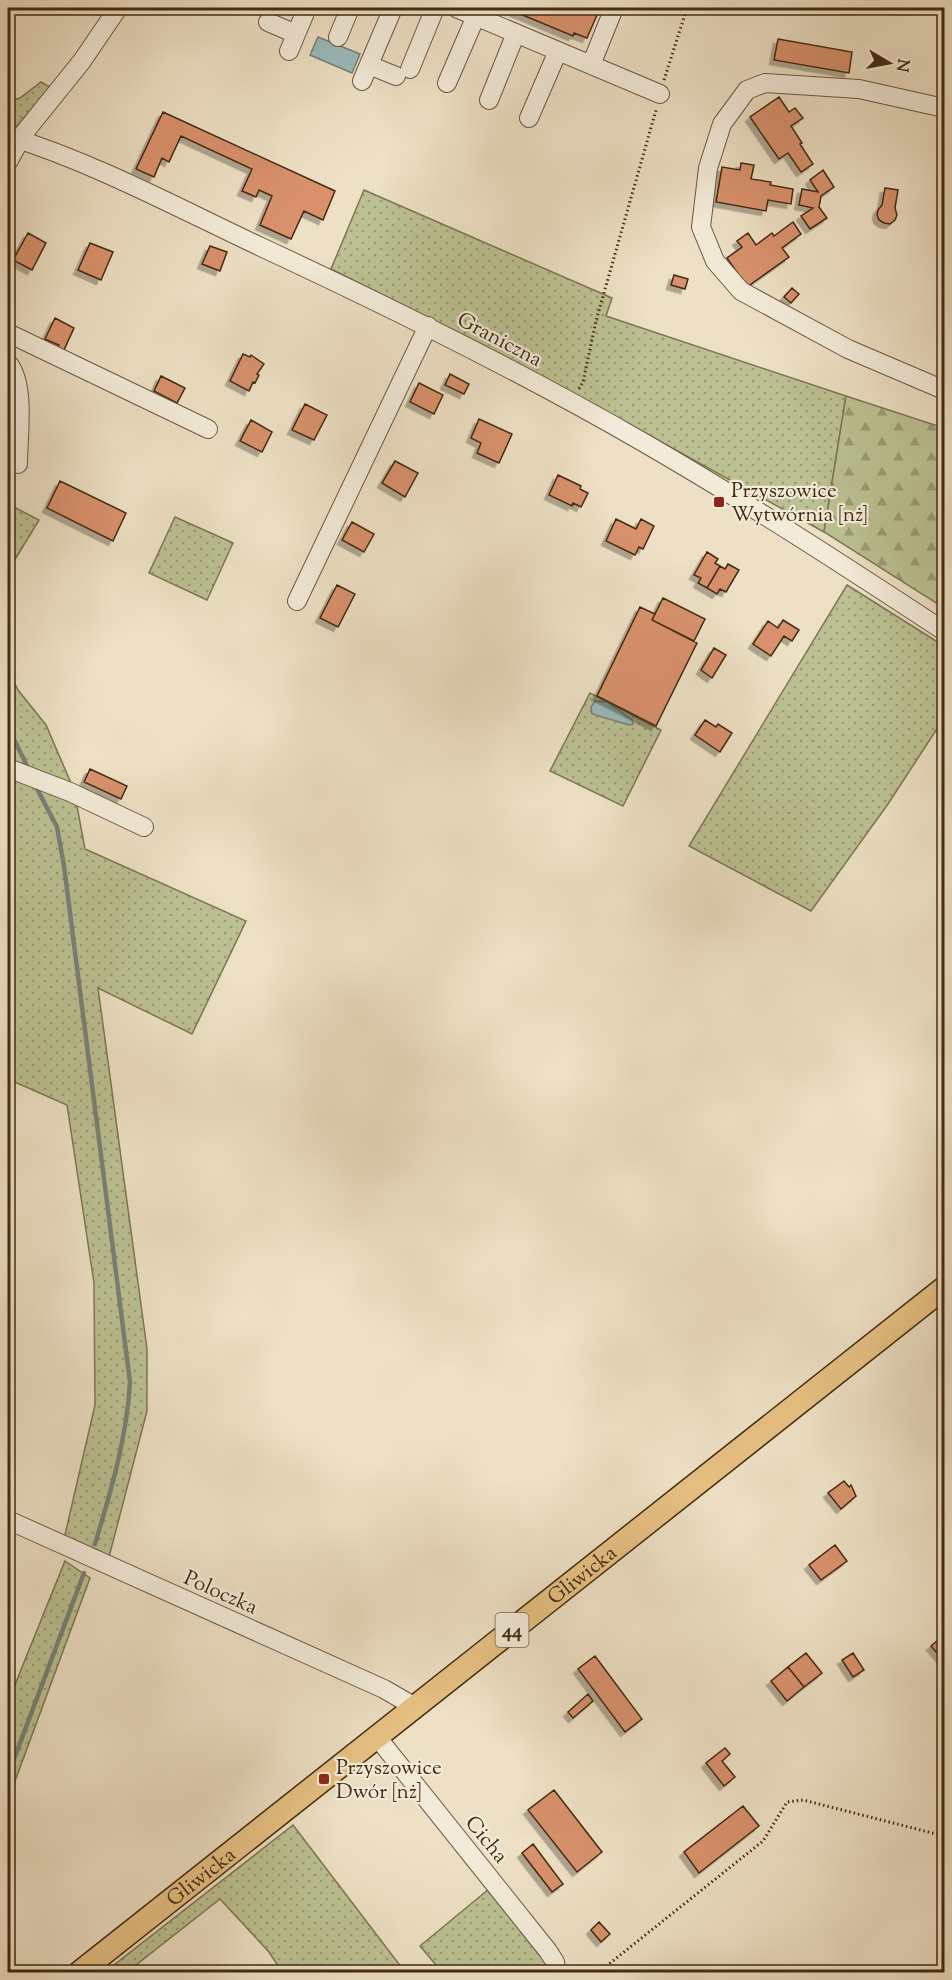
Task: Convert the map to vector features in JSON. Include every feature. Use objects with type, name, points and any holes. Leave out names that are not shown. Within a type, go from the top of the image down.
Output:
[{"type":"main road","name":"Gliwicka","points":[[80,1972],[945,1288]]},
{"type":"street","points":[[8,162],[14,138],[34,119],[82,61],[118,8]]},
{"type":"street","points":[[268,22],[293,43],[307,8]]},
{"type":"street","points":[[338,37],[350,8]]},
{"type":"street","points":[[393,8],[365,73],[403,73],[435,8]]},
{"type":"street","points":[[456,8],[660,94]]},
{"type":"street","points":[[591,65],[614,8]]},
{"type":"street","points":[[447,83],[476,16]]},
{"type":"street","points":[[489,100],[516,33]]},
{"type":"street","points":[[529,118],[558,51]]},
{"type":"street","points":[[945,108],[859,89],[765,83],[747,90],[722,124],[708,168],[701,227],[715,261],[741,291],[848,349],[945,390]]},
{"type":"street","name":"Graniczna","points":[[14,138],[47,148],[105,174],[429,326],[640,441],[777,522],[945,631]]},
{"type":"street","points":[[297,601],[429,326]]},
{"type":"street","points":[[8,333],[208,429]]},
{"type":"street","points":[[8,363],[13,369],[20,400],[18,464]]},
{"type":"street","points":[[8,768],[70,792],[144,827]]},
{"type":"street","name":"Poloczka","points":[[8,1520],[384,1689],[415,1707]]},
{"type":"street","name":"Cicha","points":[[377,1737],[548,1951],[555,1962],[556,1972]]},
{"type":"path","points":[[572,404],[583,382],[596,321],[660,94],[687,8]]},
{"type":"path","points":[[600,1972],[763,1841],[787,1802],[803,1800],[945,1836]]},
{"type":"green space","points":[[41,82],[51,88],[15,128],[8,126],[8,102],[20,98]]},
{"type":"green space","points":[[364,190],[612,298],[606,316],[846,396],[824,532],[549,380],[331,269]]},
{"type":"green space","points":[[8,374],[14,409],[12,506],[39,520],[8,571]]},
{"type":"green space","points":[[846,396],[944,428],[944,608],[824,532]]},
{"type":"green space","points":[[175,517],[233,543],[207,600],[149,573]]},
{"type":"green space","points":[[847,585],[944,646],[944,718],[888,804],[811,911],[689,846]]},
{"type":"green space","points":[[8,669],[18,690],[46,725],[74,790],[85,849],[246,921],[192,1034],[98,988],[147,1349],[147,1411],[109,1557],[64,1539],[95,1405],[94,1283],[67,1105],[8,1079]]},
{"type":"green space","points":[[590,693],[661,730],[623,806],[550,771]]},
{"type":"green space","points":[[65,1561],[90,1578],[8,1800],[8,1702]]},
{"type":"green space","points":[[293,1825],[405,1972],[282,1972],[269,1952],[220,1899],[127,1972],[105,1972]]},
{"type":"green space","points":[[489,1889],[551,1963],[550,1972],[442,1972],[420,1946]]},
{"type":"water","points":[[318,37],[360,54],[352,73],[310,55]]},
{"type":"water","points":[[595,701],[607,702],[632,720],[633,724],[629,725],[592,714],[591,707]]},
{"type":"building","points":[[506,8],[600,8],[587,38],[574,33],[573,36]]},
{"type":"building","points":[[778,39],[852,52],[849,73],[774,60]]},
{"type":"building","points":[[779,97],[789,112],[795,108],[803,118],[791,126],[813,164],[801,172],[788,153],[779,159],[750,117]]},
{"type":"building","points":[[163,112],[335,191],[323,220],[304,211],[291,239],[260,225],[272,196],[259,190],[256,197],[242,191],[252,169],[181,136],[169,162],[162,158],[154,177],[136,169]]},
{"type":"building","points":[[741,163],[754,165],[751,179],[793,189],[791,204],[768,200],[766,211],[716,202],[722,167],[740,170]]},
{"type":"building","points":[[823,170],[834,187],[821,196],[819,207],[827,218],[810,229],[801,216],[813,208],[799,205],[802,189],[818,192],[810,180]]},
{"type":"building","points":[[885,188],[898,190],[895,208],[897,215],[890,224],[879,220],[877,215],[882,205]]},
{"type":"building","points":[[793,222],[801,234],[782,248],[789,257],[747,287],[727,258],[742,247],[737,241],[748,233],[756,245],[772,233],[774,236]]},
{"type":"building","points":[[28,233],[46,243],[32,270],[13,260]]},
{"type":"building","points":[[90,243],[113,252],[101,280],[78,270]]},
{"type":"building","points":[[210,246],[227,252],[220,271],[202,264]]},
{"type":"building","points":[[674,275],[688,279],[685,289],[671,285]]},
{"type":"building","points":[[792,288],[799,294],[791,303],[784,297]]},
{"type":"building","points":[[55,318],[74,328],[63,352],[56,350],[59,345],[45,339]]},
{"type":"building","points":[[243,354],[250,357],[251,355],[264,364],[249,391],[230,381]]},
{"type":"building","points":[[450,374],[469,384],[464,394],[445,385]]},
{"type":"building","points":[[161,376],[185,388],[177,403],[154,391]]},
{"type":"building","points":[[419,383],[443,395],[434,414],[410,402]]},
{"type":"building","points":[[305,404],[327,415],[314,440],[292,430]]},
{"type":"building","points":[[479,419],[512,434],[499,463],[477,453],[481,443],[471,438]]},
{"type":"building","points":[[251,420],[272,432],[262,452],[240,441]]},
{"type":"building","points":[[395,461],[418,473],[405,497],[382,483]]},
{"type":"building","points":[[558,475],[581,486],[580,489],[588,493],[581,507],[573,503],[572,506],[549,495]]},
{"type":"building","points":[[60,481],[126,513],[113,541],[47,508]]},
{"type":"building","points":[[616,519],[636,529],[641,519],[654,526],[643,549],[639,547],[635,555],[606,541]]},
{"type":"building","points":[[352,522],[374,534],[364,552],[342,540]]},
{"type":"building","points":[[707,552],[718,559],[715,563],[720,566],[707,588],[698,583],[701,578],[694,575]]},
{"type":"building","points":[[728,564],[739,570],[726,592],[720,589],[717,594],[707,588],[720,566],[725,569]]},
{"type":"building","points":[[337,585],[355,594],[338,627],[320,618]]},
{"type":"building","points":[[663,598],[705,619],[694,641],[652,620]]},
{"type":"building","points":[[640,607],[655,614],[652,620],[697,643],[656,726],[597,696]]},
{"type":"building","points":[[783,620],[799,630],[792,641],[784,636],[771,656],[753,644],[768,621],[778,628]]},
{"type":"building","points":[[714,648],[726,655],[712,678],[701,670]]},
{"type":"building","points":[[705,720],[716,727],[718,724],[732,733],[720,752],[695,735]]},
{"type":"building","points":[[90,769],[127,786],[121,799],[84,782]]},
{"type":"building","points":[[844,1481],[849,1487],[851,1485],[856,1496],[841,1509],[828,1493]]},
{"type":"building","points":[[835,1545],[847,1561],[821,1580],[809,1565]]},
{"type":"building","points":[[944,1635],[944,1659],[943,1660],[931,1646]]},
{"type":"building","points":[[806,1653],[822,1673],[804,1687],[788,1667]]},
{"type":"building","points":[[853,1653],[864,1670],[853,1677],[842,1660]]},
{"type":"building","points":[[595,1656],[642,1719],[625,1732],[578,1669]]},
{"type":"building","points":[[788,1667],[804,1687],[787,1701],[771,1681]]},
{"type":"building","points":[[588,1694],[593,1701],[573,1718],[568,1712]]},
{"type":"building","points":[[725,1748],[730,1754],[722,1761],[735,1777],[724,1786],[706,1763]]},
{"type":"building","points":[[554,1790],[602,1852],[577,1872],[528,1810]]},
{"type":"building","points":[[743,1806],[759,1826],[699,1873],[684,1852]]},
{"type":"building","points":[[533,1844],[563,1884],[552,1892],[522,1853]]},
{"type":"building","points":[[599,1922],[610,1934],[601,1942],[591,1930]]},
{"type":"waterway","points":[[8,727],[29,770]]},
{"type":"waterway","points":[[36,787],[57,827],[64,866],[130,1382],[122,1443],[95,1544]]},
{"type":"waterway","points":[[8,1775],[84,1573]]},
{"type":"place","name":"Przyszowice Wytwórnia [nż]","points":[[719,502]]},
{"type":"place","name":"Przyszowice Dwór [nż]","points":[[324,1779]]}]
